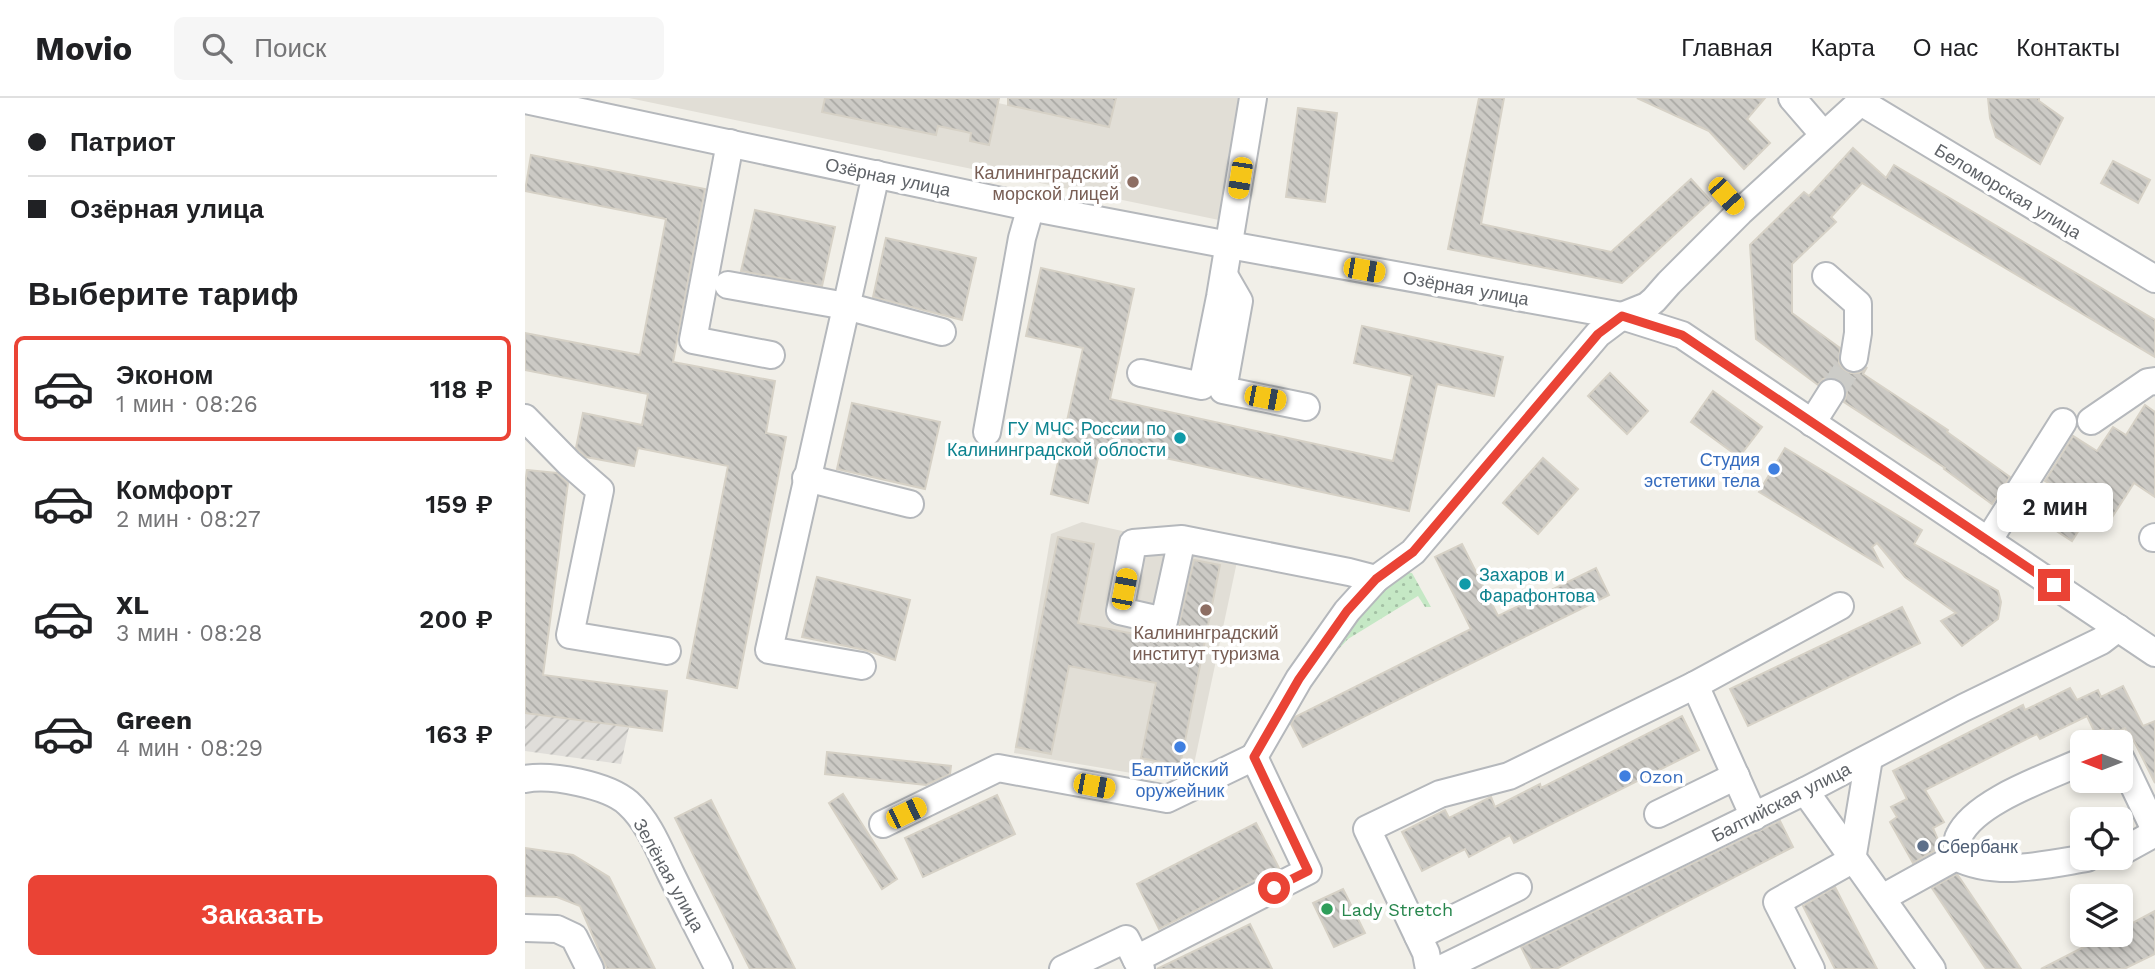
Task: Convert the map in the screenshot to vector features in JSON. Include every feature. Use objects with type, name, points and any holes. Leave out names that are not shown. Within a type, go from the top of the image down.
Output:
[{"type":"street","points":[[1141,373],[1202,386],[1224,275],[1253,98]]},
{"type":"street","points":[[1792,98],[1824,135]]},
{"type":"street","name":"Озёрная улица","points":[[525,100],[1029,207],[1229,246],[1622,316],[1682,335],[2155,653]]},
{"type":"street","points":[[883,824],[998,768],[1167,799],[1254,757],[1299,679],[1347,611],[1376,579],[1413,552],[1598,334],[1622,316],[1647,306],[1654,300],[1733,204],[1824,135],[1863,100]]},
{"type":"street","name":"Беломорская улица","points":[[1863,100],[2155,279]]},
{"type":"street","points":[[730,143],[693,340],[771,355]]},
{"type":"street","points":[[862,666],[769,650],[876,174]]},
{"type":"street","points":[[987,432],[1029,207]]},
{"type":"street","points":[[1224,275],[1239,301],[1223,390],[1306,407]]},
{"type":"street","points":[[1826,276],[1858,304],[1854,358]]},
{"type":"street","points":[[728,285],[846,306],[943,332]]},
{"type":"street","points":[[2091,421],[2148,382],[2155,381]]},
{"type":"street","points":[[1812,423],[1831,393]]},
{"type":"street","points":[[525,418],[600,490],[570,635],[667,651]]},
{"type":"street","points":[[1988,541],[2063,422]]},
{"type":"street","points":[[806,478],[910,504]]},
{"type":"street","points":[[1182,539],[1376,579]]},
{"type":"street","points":[[1429,969],[1426,953],[1367,829],[1440,794],[1509,776],[1695,685],[1840,606]]},
{"type":"street","name":"Балтийская улица","points":[[1441,969],[1754,817],[1963,708],[2101,641],[2118,628]]},
{"type":"street","points":[[1695,685],[1754,817]]},
{"type":"street","points":[[1063,969],[1135,956],[1308,871],[1254,757]]},
{"type":"street","points":[[1852,860],[1869,758]]},
{"type":"street","points":[[1957,857],[1958,837],[1974,815],[2003,797],[2070,767]]},
{"type":"street","name":"Зелёная улица","points":[[525,779],[537,776],[569,780],[602,789],[628,802],[649,830],[719,969]]},
{"type":"street","points":[[1658,814],[1736,776]]},
{"type":"street","points":[[2133,784],[2155,831],[2133,845]]},
{"type":"street","points":[[1805,791],[1932,969]]},
{"type":"street","points":[[1882,898],[1957,857]]},
{"type":"street","points":[[1957,857],[1973,865],[1999,869],[2070,861]]},
{"type":"street","points":[[1811,969],[1777,902],[1852,860]]},
{"type":"street","points":[[1418,936],[1518,887]]},
{"type":"street","points":[[525,928],[558,929],[574,937],[590,969]]},
{"type":"shaded area","name":"Калининградский морской лицей","points":[[629,98],[825,98],[823,112],[935,135],[938,126],[971,133],[970,141],[989,145],[998,103],[1109,126],[1116,98],[1242,98],[1219,220]]},
{"type":"shaded area","points":[[1082,522],[1238,557],[1190,783],[1014,753],[1051,534]]},
{"type":"shaded area","points":[[525,713],[629,727],[621,764],[525,751]]},
{"type":"green space","points":[[1402,572],[1412,573],[1431,607],[1425,607],[1418,596],[1348,639],[1320,672],[1337,640],[1386,585]]},
{"type":"building","points":[[825,98],[999,98],[989,145],[970,141],[971,133],[938,126],[936,135],[822,112]]},
{"type":"building","points":[[1008,98],[1116,98],[1109,127],[1008,105]]},
{"type":"building","points":[[1479,98],[1504,98],[1481,224],[1611,252],[1691,179],[1711,201],[1622,283],[1448,249]]},
{"type":"building","points":[[1637,98],[1765,98],[1747,119],[1770,143],[1744,169],[1709,131]]},
{"type":"building","points":[[1988,98],[2039,98],[2039,101],[2063,118],[2040,164],[1996,137]]},
{"type":"building","points":[[1298,108],[1337,113],[1325,202],[1286,197]]},
{"type":"building","points":[[1853,148],[1886,178],[1894,165],[2155,320],[2155,357],[1862,183],[1831,217],[1836,222],[1792,264],[1792,313],[1840,348],[1839,363],[1845,371],[1859,373],[1867,367],[1863,374],[1948,430],[1947,432],[2010,477],[1992,504],[1945,468],[1844,402],[1847,393],[1840,380],[1831,377],[1823,379],[1818,385],[1756,339],[1750,245],[1804,192],[1809,196]]},
{"type":"building","points":[[531,155],[705,189],[673,362],[775,381],[766,433],[786,437],[737,688],[687,678],[728,466],[638,448],[634,466],[586,457],[576,448],[583,413],[642,425],[648,394],[525,370],[525,333],[640,355],[666,219],[525,191]]},
{"type":"building","points":[[2113,161],[2150,180],[2138,203],[2101,183]]},
{"type":"building","points":[[755,210],[835,227],[822,286],[741,271]]},
{"type":"building","points":[[886,238],[976,258],[962,320],[873,297]]},
{"type":"building","points":[[1041,268],[1134,289],[1110,399],[1393,461],[1412,376],[1354,363],[1362,326],[1503,357],[1494,396],[1437,384],[1409,511],[1101,444],[1088,503],[1051,494],[1083,348],[1026,336]]},
{"type":"building","points":[[1610,373],[1648,411],[1627,434],[1588,396]]},
{"type":"building","points":[[1713,391],[1762,427],[1739,457],[1691,422]]},
{"type":"building","points":[[852,403],[940,422],[925,489],[837,469]]},
{"type":"building","points":[[2145,405],[2155,412],[2155,497],[2134,483],[2109,522],[2091,511],[2072,541],[2035,517],[2055,487],[2045,481],[2073,436],[2097,451],[2113,427],[2126,435]]},
{"type":"building","points":[[1785,448],[1922,530],[1914,544],[1998,591],[2001,602],[1998,619],[1962,646],[1941,621],[1956,613],[1905,577],[1877,543],[1872,547],[1882,566],[1759,492]]},
{"type":"building","points":[[1543,458],[1578,489],[1538,534],[1503,503]]},
{"type":"building","points":[[527,470],[557,473],[568,483],[543,675],[667,691],[662,731],[525,713]]},
{"type":"building","points":[[1058,537],[1094,544],[1078,623],[1165,640],[1165,636],[1175,632],[1179,625],[1194,560],[1220,565],[1180,766],[1141,758],[1156,683],[1069,666],[1051,754],[1016,747]]},
{"type":"building","points":[[1462,544],[1498,616],[1596,568],[1609,595],[1303,747],[1291,724],[1295,717],[1471,629],[1435,557]]},
{"type":"building","points":[[817,577],[910,600],[895,660],[865,650],[802,637]]},
{"type":"building","points":[[1902,607],[1920,643],[1748,726],[1730,689]]},
{"type":"building","points":[[2123,686],[2143,726],[2155,721],[2155,783],[2133,739],[2133,730],[2094,730],[2087,716],[2040,739],[2037,734],[1925,790],[1944,822],[1933,828],[1941,847],[1913,863],[1890,822],[1897,817],[1891,807],[1907,799],[1893,771],[2023,705],[2025,710],[2070,688],[2077,700],[2098,690],[2101,697]]},
{"type":"building","points":[[1682,716],[1699,750],[1514,843],[1510,835],[1469,857],[1465,849],[1422,871],[1402,832],[1445,810],[1449,818],[1491,797],[1495,807],[1540,784],[1541,788]]},
{"type":"building","points":[[827,752],[951,766],[950,774],[926,785],[825,774]]},
{"type":"building","points":[[843,794],[897,879],[882,889],[829,803]]},
{"type":"building","points":[[997,795],[1015,834],[923,877],[905,838]]},
{"type":"building","points":[[711,800],[795,969],[750,969],[675,818]]},
{"type":"building","points":[[1780,821],[1793,847],[1556,969],[1532,969],[1521,947]]},
{"type":"building","points":[[1256,823],[1279,868],[1159,929],[1137,884]]},
{"type":"building","points":[[525,848],[573,855],[609,877],[655,969],[607,969],[580,906],[557,897],[525,896]]},
{"type":"building","points":[[1957,874],[2021,969],[1986,969],[1932,888]]},
{"type":"building","points":[[1835,887],[1877,969],[1835,969],[1803,906]]},
{"type":"building","points":[[1343,889],[1365,933],[1334,947],[1313,903]]},
{"type":"building","points":[[2155,911],[2155,954],[2124,969],[2041,969],[2084,947],[2133,947],[2133,923]]},
{"type":"building","points":[[1250,924],[1272,969],[1157,969]]},
{"type":"tunnel","points":[[1831,393],[1854,358]]},
{"type":"place","name":"Калининградский морской лицей","points":[[1133,182]]},
{"type":"place","name":"ГУ МЧС России по Калининградской облости","points":[[1180,438]]},
{"type":"place","name":"Студия эстетики тела","points":[[1774,469]]},
{"type":"place","name":"Захаров и Фарафонтова","points":[[1465,584]]},
{"type":"place","name":"Калининградский институт туризма","points":[[1206,610]]},
{"type":"place","name":"Балтийский оружейник","points":[[1180,747]]},
{"type":"place","name":"Ozon","points":[[1625,776]]},
{"type":"place","name":"Сбербанк","points":[[1923,846]]},
{"type":"place","name":"Lady Stretch","points":[[1327,909]]},
{"type":"route","points":[[1274,888],[1308,871],[1254,757],[1299,679],[1347,611],[1376,579],[1413,552],[1598,334],[1622,316],[1682,335],[2054,585]]}]
